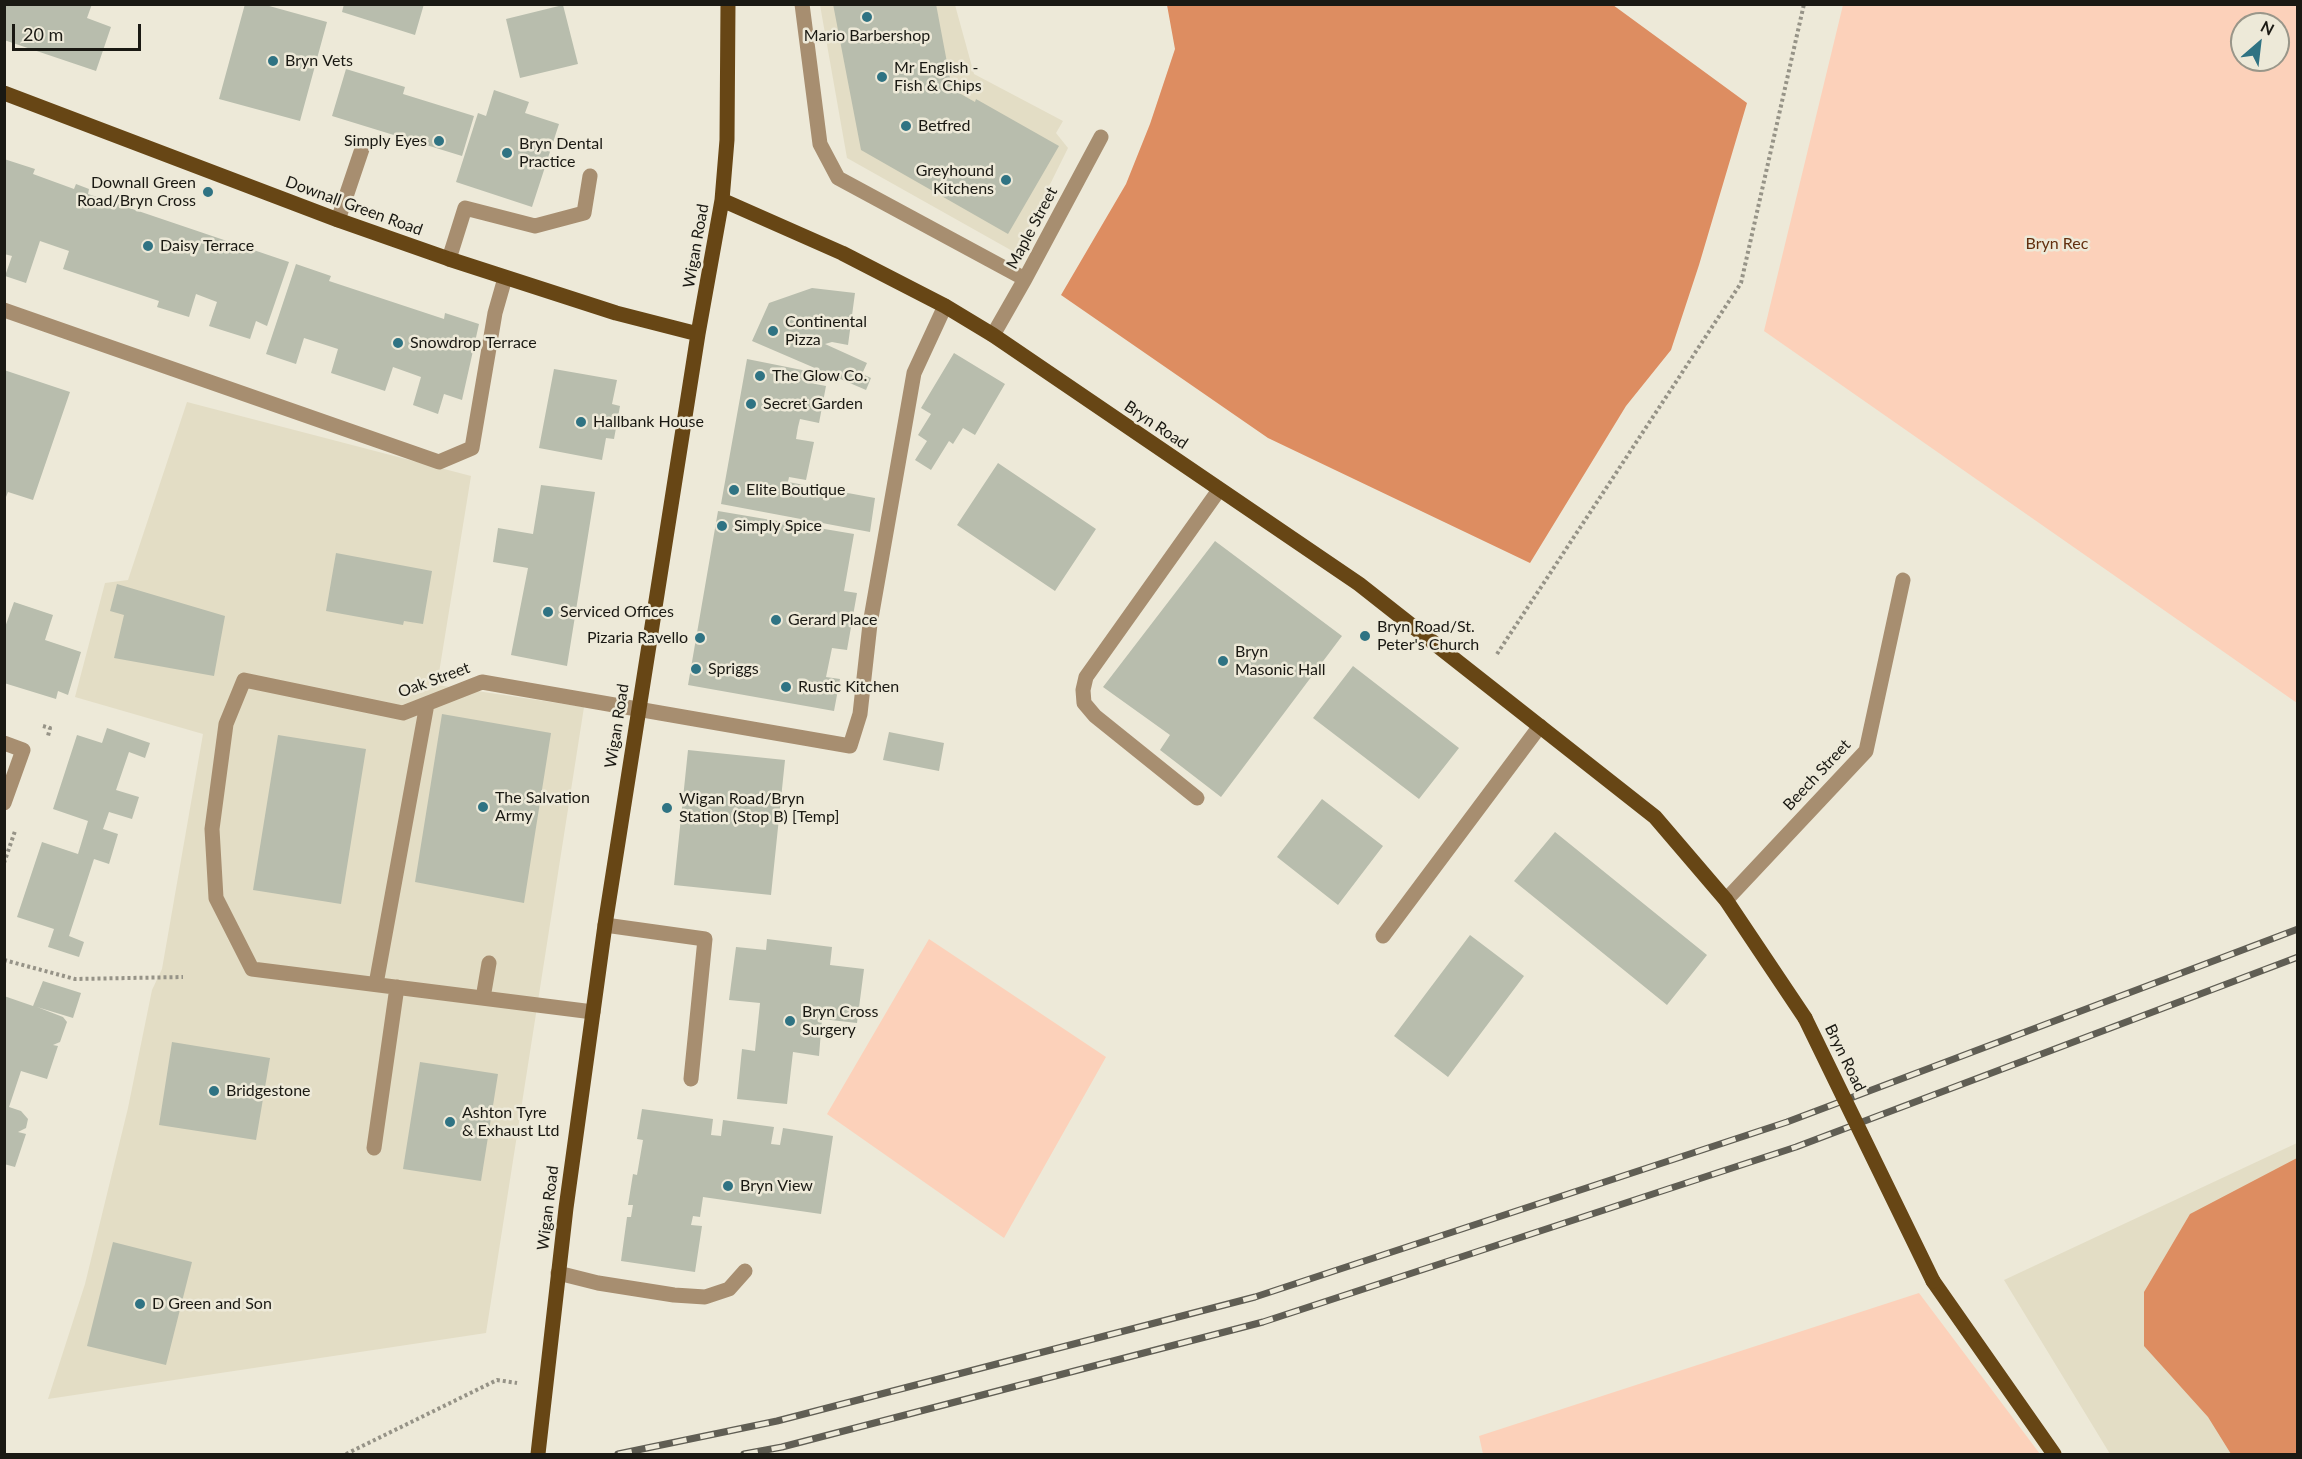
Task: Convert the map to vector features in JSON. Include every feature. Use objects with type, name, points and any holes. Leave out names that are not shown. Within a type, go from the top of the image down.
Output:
[{"type":"main road","name":"Wigan Road","points":[[538,1455],[558,1273],[592,1012],[638,708],[698,334],[722,200],[727,140],[728,4]]},
{"type":"main road","name":"Downall Green Road","points":[[4,93],[338,220],[449,259],[616,313],[698,334]]},
{"type":"main road","name":"Bryn Road","points":[[722,200],[842,253],[945,306],[993,335],[1359,584],[1655,817],[1726,900],[1806,1018],[1933,1281],[2054,1455]]},
{"type":"street","points":[[802,4],[820,144],[838,178],[1025,279]]},
{"type":"street","name":"Maple Street","points":[[993,335],[1101,137]]},
{"type":"street","points":[[338,220],[363,146]]},
{"type":"street","points":[[449,259],[465,208],[535,226],[584,213],[590,176]]},
{"type":"street","points":[[4,310],[439,462],[472,448],[495,313],[505,278]]},
{"type":"street","name":"Oak Street","points":[[376,984],[252,969],[216,898],[213,817],[226,724],[244,680],[403,713],[482,682],[638,708],[849,753],[860,714],[870,624],[914,373],[945,306]]},
{"type":"street","points":[[1197,798],[1095,716],[1084,703],[1083,690],[1086,677],[1219,490]]},
{"type":"street","name":"Beech Street","points":[[1726,900],[1866,751],[1903,580]]},
{"type":"street","points":[[427,704],[376,984],[592,1012]]},
{"type":"street","points":[[1383,936],[1540,726]]},
{"type":"street","points":[[4,743],[23,750],[4,803]]},
{"type":"street","points":[[605,925],[705,939],[691,1079]]},
{"type":"street","points":[[483,998],[489,963]]},
{"type":"street","points":[[374,1148],[397,987]]},
{"type":"street","points":[[558,1273],[598,1283],[674,1295],[705,1297],[729,1289],[745,1271]]},
{"type":"path","points":[[1480,680],[1741,283],[1804,4]]},
{"type":"path","points":[[4,960],[75,979],[183,977]]},
{"type":"path","points":[[346,1455],[497,1380],[546,1386]]},
{"type":"shaded area","points":[[820,5],[955,5],[974,74],[1063,121],[1056,133],[1068,148],[1016,253],[847,158]]},
{"type":"shaded area","points":[[1167,5],[1613,5],[1747,103],[1671,350],[1626,406],[1530,563],[1268,438],[1061,295],[1126,184],[1150,124],[1175,49]]},
{"type":"shaded area","points":[[187,402],[471,476],[437,685],[584,707],[486,1333],[48,1399],[85,1284],[128,1108],[152,990],[162,969],[203,734],[75,697],[105,583],[128,580]]},
{"type":"shaded area","points":[[2297,1143],[2297,1454],[2110,1454],[2004,1280]]},
{"type":"shaded area","points":[[2297,1158],[2297,1454],[2231,1454],[2208,1417],[2144,1346],[2144,1292],[2190,1214]]},
{"type":"green space","name":"Bryn Rec","points":[[1843,5],[2297,5],[2297,703],[1764,331]]},
{"type":"green space","points":[[929,939],[1106,1057],[1004,1238],[827,1114]]},
{"type":"green space","points":[[1919,1293],[2040,1454],[1483,1454],[1479,1436]]},
{"type":"building","points":[[4,4],[92,4],[87,18],[111,27],[96,71],[4,40]]},
{"type":"building","name":"Bryn Vets","points":[[245,4],[262,4],[327,22],[300,121],[219,99]]},
{"type":"building","points":[[344,4],[424,4],[415,35],[342,12]]},
{"type":"building","points":[[833,4],[936,4],[952,89],[975,102],[976,99],[1059,146],[1008,234],[861,150]]},
{"type":"building","points":[[563,5],[578,64],[520,78],[506,19]]},
{"type":"building","points":[[346,69],[405,87],[403,94],[474,116],[462,156],[332,116]]},
{"type":"building","name":"Bryn Dental Practice","points":[[494,90],[529,102],[525,113],[559,124],[532,207],[456,182],[478,113],[486,116]]},
{"type":"building","name":"Daisy Terrace","points":[[4,159],[35,169],[33,174],[74,189],[76,184],[89,189],[88,194],[289,262],[267,326],[256,321],[250,339],[209,326],[217,302],[196,294],[189,317],[157,307],[159,301],[63,269],[69,251],[40,241],[26,283],[5,276],[12,256],[4,254]]},
{"type":"building","name":"Snowdrop Terrace","points":[[296,264],[331,276],[329,281],[444,319],[445,313],[479,324],[462,400],[444,394],[438,414],[413,405],[421,377],[393,367],[385,391],[331,373],[338,349],[304,338],[296,364],[266,354]]},
{"type":"building","points":[[812,288],[855,293],[848,345],[832,342],[825,344],[867,363],[862,374],[871,378],[866,390],[752,341],[769,303]]},
{"type":"building","points":[[954,353],[1005,384],[975,435],[963,428],[953,444],[949,441],[931,470],[915,460],[927,441],[918,435],[931,414],[921,408]]},
{"type":"building","points":[[747,359],[807,371],[805,382],[826,386],[819,423],[800,419],[798,427],[796,439],[814,442],[806,480],[789,477],[788,482],[875,498],[870,532],[721,504]]},
{"type":"building","name":"Hallbank House","points":[[554,369],[617,380],[612,404],[620,406],[614,439],[606,438],[602,460],[539,448]]},
{"type":"building","points":[[4,370],[70,392],[33,500],[8,492],[4,502]]},
{"type":"building","points":[[998,463],[1096,529],[1055,591],[957,525]]},
{"type":"building","name":"Serviced Offices","points":[[541,485],[595,492],[567,666],[511,655],[528,568],[493,562],[498,528],[533,534]]},
{"type":"building","name":"Gerard Place","points":[[718,511],[854,534],[844,591],[857,593],[847,650],[832,648],[826,677],[840,679],[834,711],[688,685]]},
{"type":"building","name":"Bryn Masonic Hall","points":[[1215,541],[1342,636],[1221,797],[1160,750],[1170,735],[1103,687]]},
{"type":"building","points":[[336,553],[432,571],[423,624],[404,621],[403,625],[326,611]]},
{"type":"building","points":[[117,584],[225,616],[214,676],[114,658],[124,615],[110,611]]},
{"type":"building","points":[[14,602],[53,615],[45,640],[81,652],[68,695],[58,691],[56,699],[4,683],[4,630]]},
{"type":"building","points":[[1353,666],[1459,748],[1419,799],[1313,718]]},
{"type":"building","name":"The Salvation Army","points":[[442,714],[551,733],[524,903],[415,882]]},
{"type":"building","points":[[107,728],[150,743],[145,758],[129,752],[116,790],[139,797],[132,819],[109,812],[103,829],[118,834],[109,864],[94,859],[69,936],[84,942],[79,957],[48,947],[54,929],[17,917],[42,842],[78,854],[88,821],[53,809],[77,735],[102,743]]},
{"type":"building","points":[[889,732],[944,743],[939,771],[883,760]]},
{"type":"building","points":[[278,735],[366,749],[341,904],[253,890]]},
{"type":"building","points":[[688,750],[785,760],[771,895],[674,885]]},
{"type":"building","points":[[1322,799],[1383,846],[1338,905],[1277,857]]},
{"type":"building","points":[[1555,832],[1707,955],[1667,1005],[1514,881]]},
{"type":"building","points":[[1470,935],[1524,976],[1448,1077],[1394,1036]]},
{"type":"building","name":"Bryn Cross Surgery","points":[[767,939],[832,947],[830,965],[864,969],[857,1023],[822,1019],[819,1056],[793,1052],[787,1104],[737,1099],[742,1049],[755,1051],[760,1003],[729,1000],[736,947],[766,950]]},
{"type":"building","points":[[43,981],[81,993],[73,1018],[37,1007],[63,1017],[67,1022],[60,1042],[53,1045],[58,1046],[47,1079],[21,1071],[9,1107],[21,1111],[28,1119],[26,1128],[18,1132],[26,1134],[15,1167],[4,1164],[4,996],[33,1006]]},
{"type":"building","name":"Bridgestone","points":[[172,1042],[270,1058],[256,1140],[159,1125]]},
{"type":"building","name":"Ashton Tyre & Exhaust Ltd","points":[[420,1062],[498,1074],[481,1181],[403,1169]]},
{"type":"building","name":"Bryn View","points":[[642,1109],[713,1119],[711,1135],[721,1136],[723,1120],[774,1127],[771,1144],[780,1145],[783,1128],[833,1136],[821,1214],[703,1197],[700,1217],[693,1216],[691,1225],[702,1226],[695,1272],[621,1261],[627,1217],[631,1217],[633,1205],[628,1205],[633,1174],[637,1175],[643,1140],[637,1139]]},
{"type":"building","name":"D Green and Son","points":[[113,1242],[192,1262],[166,1365],[87,1346]]},
{"type":"railway","points":[[618,1454],[777,1421],[1255,1297],[1787,1122],[2298,929]]},
{"type":"railway","points":[[744,1454],[782,1447],[1263,1322],[1796,1147],[2298,957]]},
{"type":"place","name":"Mario Barbershop","points":[[867,17]]},
{"type":"place","name":"Bryn Vets","points":[[273,61]]},
{"type":"place","name":"Mr English - Fish & Chips","points":[[882,77]]},
{"type":"place","name":"Betfred","points":[[906,126]]},
{"type":"place","name":"Simply Eyes","points":[[439,141]]},
{"type":"place","name":"Bryn Dental Practice","points":[[507,153]]},
{"type":"place","name":"Greyhound Kitchens","points":[[1006,180]]},
{"type":"place","name":"Downall Green Road/Bryn Cross","points":[[208,192]]},
{"type":"place","name":"Daisy Terrace","points":[[148,246]]},
{"type":"place","name":"Continental Pizza","points":[[773,331]]},
{"type":"place","name":"Snowdrop Terrace","points":[[398,343]]},
{"type":"place","name":"The Glow Co.","points":[[760,376]]},
{"type":"place","name":"Secret Garden","points":[[751,404]]},
{"type":"place","name":"Hallbank House","points":[[581,422]]},
{"type":"place","name":"Elite Boutique","points":[[734,490]]},
{"type":"place","name":"Simply Spice","points":[[722,526]]},
{"type":"place","name":"Serviced Offices","points":[[548,612]]},
{"type":"place","name":"Gerard Place","points":[[776,620]]},
{"type":"place","name":"Bryn Road/St. Peter's Church","points":[[1365,636]]},
{"type":"place","name":"Pizaria Ravello","points":[[700,638]]},
{"type":"place","name":"Bryn Masonic Hall","points":[[1223,661]]},
{"type":"place","name":"Spriggs","points":[[696,669]]},
{"type":"place","name":"Rustic Kitchen","points":[[786,687]]},
{"type":"place","name":"The Salvation Army","points":[[483,807]]},
{"type":"place","name":"Wigan Road/Bryn Station (Stop B) [Temp]","points":[[667,808]]},
{"type":"place","name":"Bryn Cross Surgery","points":[[790,1021]]},
{"type":"place","name":"Bridgestone","points":[[214,1091]]},
{"type":"place","name":"Ashton Tyre & Exhaust Ltd","points":[[450,1122]]},
{"type":"place","name":"Bryn View","points":[[728,1186]]},
{"type":"place","name":"D Green and Son","points":[[140,1304]]}]
